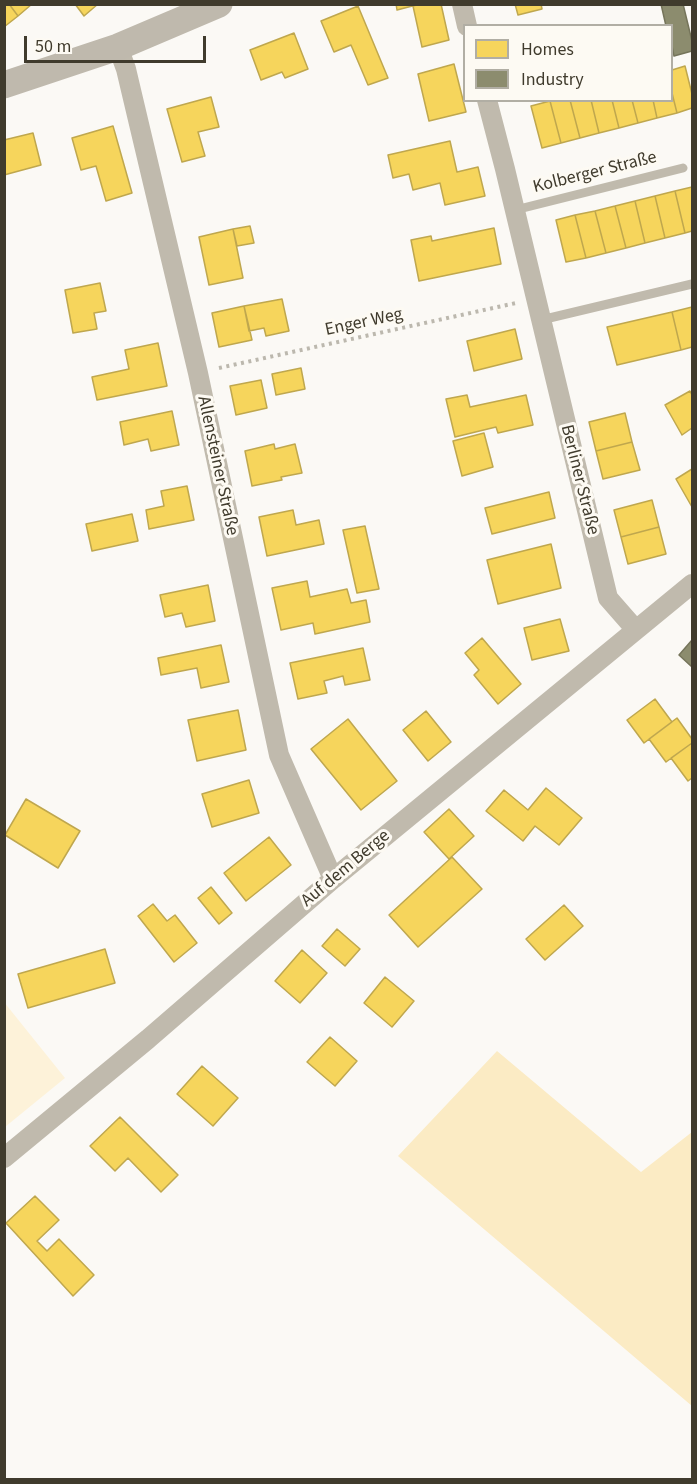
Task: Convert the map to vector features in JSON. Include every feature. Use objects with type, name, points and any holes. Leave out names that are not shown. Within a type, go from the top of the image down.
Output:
[{"type":"main road","points":[[4,85],[118,47],[219,4]]},
{"type":"street","points":[[462,4],[467,24]]},
{"type":"street","name":"Allensteiner Straße","points":[[118,47],[131,91],[198,373],[279,755],[333,879]]},
{"type":"street","name":"Berliner Straße","points":[[488,102],[608,598],[636,630]]},
{"type":"street","name":"Auf dem Berge","points":[[4,1158],[148,1039],[333,879],[693,584]]},
{"type":"lane","name":"Kolberger Straße","points":[[515,210],[683,168]]},
{"type":"lane","points":[[541,320],[693,284]]},
{"type":"path","name":"Enger Weg","points":[[198,373],[536,299]]},
{"type":"shaded area","points":[[4,1002],[65,1078],[5,1127],[4,1127]]},
{"type":"shaded area","points":[[497,1051],[641,1172],[692,1132],[692,1406],[398,1156]]},
{"type":"building: Homes","points":[[4,4],[9,4],[18,16],[4,27]]},
{"type":"building: Homes","points":[[9,4],[32,4],[18,16]]},
{"type":"building: Homes","points":[[75,4],[98,4],[84,16]]},
{"type":"building: Homes","points":[[396,4],[420,4],[397,10]]},
{"type":"building: Homes","points":[[441,4],[449,40],[422,47],[413,6]]},
{"type":"building: Homes","points":[[515,4],[541,4],[542,9],[518,15]]},
{"type":"building: Homes","points":[[358,6],[388,78],[368,85],[351,45],[334,52],[321,21]]},
{"type":"building: Homes","points":[[294,33],[308,69],[285,78],[282,72],[261,80],[250,50]]},
{"type":"building: Homes","points":[[454,64],[466,112],[429,121],[418,74]]},
{"type":"building: Homes","points":[[685,66],[692,94],[692,108],[677,113],[673,97],[673,70]]},
{"type":"building: Homes","points":[[211,97],[219,127],[198,132],[205,156],[182,162],[167,109]]},
{"type":"building: Homes","points":[[673,97],[677,113],[657,118],[653,102],[673,102]]},
{"type":"building: Homes","points":[[550,102],[571,102],[580,138],[561,143]]},
{"type":"building: Homes","points":[[550,102],[561,143],[542,148],[531,106]]},
{"type":"building: Homes","points":[[571,102],[591,102],[599,133],[580,138]]},
{"type":"building: Homes","points":[[591,102],[612,102],[619,128],[599,133]]},
{"type":"building: Homes","points":[[612,102],[633,102],[638,123],[619,128]]},
{"type":"building: Homes","points":[[633,102],[653,102],[657,118],[638,123]]},
{"type":"building: Homes","points":[[113,126],[132,193],[106,201],[96,166],[81,170],[72,138]]},
{"type":"building: Homes","points":[[33,133],[41,165],[4,175],[4,140]]},
{"type":"building: Homes","points":[[450,141],[457,172],[478,167],[485,196],[445,205],[440,183],[413,190],[409,174],[393,178],[388,155]]},
{"type":"building: Homes","points":[[692,187],[692,231],[685,233],[675,191]]},
{"type":"building: Homes","points":[[675,191],[685,233],[665,238],[655,196]]},
{"type":"building: Homes","points":[[655,196],[665,238],[645,243],[635,201]]},
{"type":"building: Homes","points":[[635,201],[645,243],[626,248],[615,206]]},
{"type":"building: Homes","points":[[615,206],[626,248],[606,253],[595,211]]},
{"type":"building: Homes","points":[[595,211],[606,253],[586,258],[575,215]]},
{"type":"building: Homes","points":[[575,215],[586,258],[566,262],[556,220]]},
{"type":"building: Homes","points":[[250,226],[254,243],[237,246],[233,229]]},
{"type":"building: Homes","points":[[494,228],[501,264],[419,281],[411,240],[431,236],[432,241]]},
{"type":"building: Homes","points":[[233,229],[243,278],[209,285],[199,237]]},
{"type":"building: Homes","points":[[100,283],[106,311],[94,313],[97,329],[73,333],[65,290]]},
{"type":"building: Homes","points":[[282,299],[289,331],[266,336],[264,328],[249,331],[244,306]]},
{"type":"building: Homes","points":[[244,306],[252,340],[219,347],[212,313]]},
{"type":"building: Homes","points":[[692,307],[692,347],[681,350],[672,312]]},
{"type":"building: Homes","points":[[672,312],[681,350],[617,365],[607,327]]},
{"type":"building: Homes","points":[[515,329],[522,359],[474,371],[467,341]]},
{"type":"building: Homes","points":[[158,343],[167,386],[97,400],[92,377],[129,369],[125,350]]},
{"type":"building: Homes","points":[[301,368],[305,389],[276,395],[272,374]]},
{"type":"building: Homes","points":[[261,380],[267,408],[236,415],[230,386]]},
{"type":"building: Homes","points":[[690,391],[692,428],[682,435],[665,405]]},
{"type":"building: Homes","points":[[467,395],[470,407],[526,395],[533,425],[498,433],[496,427],[455,437],[446,399]]},
{"type":"building: Homes","points":[[172,411],[179,445],[151,451],[148,439],[124,445],[120,422]]},
{"type":"building: Homes","points":[[625,413],[632,442],[596,451],[589,422]]},
{"type":"building: Homes","points":[[484,433],[493,467],[462,476],[453,441]]},
{"type":"building: Homes","points":[[632,442],[640,470],[603,479],[596,451]]},
{"type":"building: Homes","points":[[274,444],[275,449],[295,444],[302,473],[252,486],[245,451]]},
{"type":"building: Homes","points":[[692,469],[692,507],[676,479]]},
{"type":"building: Homes","points":[[187,486],[194,520],[149,529],[146,510],[164,506],[161,491]]},
{"type":"building: Homes","points":[[549,492],[555,518],[492,534],[485,508]]},
{"type":"building: Homes","points":[[652,500],[659,527],[621,537],[614,510]]},
{"type":"building: Homes","points":[[293,510],[296,525],[319,520],[324,544],[267,556],[259,517]]},
{"type":"building: Homes","points":[[132,514],[138,541],[92,551],[86,524]]},
{"type":"building: Homes","points":[[365,526],[379,589],[357,593],[343,530]]},
{"type":"building: Homes","points":[[659,527],[666,554],[628,564],[621,537]]},
{"type":"building: Homes","points":[[551,544],[561,588],[498,604],[487,560]]},
{"type":"building: Homes","points":[[307,581],[310,597],[347,589],[351,603],[366,600],[370,622],[315,634],[313,623],[281,630],[272,588]]},
{"type":"building: Homes","points":[[208,585],[215,621],[186,627],[182,613],[165,617],[160,595]]},
{"type":"building: Homes","points":[[560,619],[569,651],[532,660],[524,628]]},
{"type":"building: Homes","points":[[482,638],[521,684],[498,704],[474,675],[479,670],[465,653]]},
{"type":"building: Homes","points":[[221,645],[229,682],[201,688],[197,668],[161,675],[158,658]]},
{"type":"building: Homes","points":[[363,648],[370,680],[345,685],[343,676],[324,681],[327,693],[298,699],[290,663]]},
{"type":"building: Homes","points":[[655,699],[672,722],[644,743],[627,720]]},
{"type":"building: Homes","points":[[238,710],[246,750],[197,761],[188,720]]},
{"type":"building: Homes","points":[[426,711],[451,742],[428,761],[403,730]]},
{"type":"building: Homes","points":[[677,718],[692,739],[692,743],[666,762],[649,739]]},
{"type":"building: Homes","points":[[348,719],[397,781],[361,810],[311,749]]},
{"type":"building: Homes","points":[[692,743],[692,778],[688,781],[671,758]]},
{"type":"building: Homes","points":[[249,780],[259,813],[212,827],[202,794]]},
{"type":"building: Homes","points":[[546,788],[582,818],[559,845],[535,826],[523,841],[486,811],[504,790],[528,810]]},
{"type":"building: Homes","points":[[26,799],[80,831],[58,868],[5,835]]},
{"type":"building: Homes","points":[[449,809],[474,836],[449,859],[424,832]]},
{"type":"building: Homes","points":[[269,837],[291,865],[246,901],[224,873]]},
{"type":"building: Homes","points":[[452,857],[482,889],[418,947],[389,915]]},
{"type":"building: Homes","points":[[211,887],[232,913],[219,924],[198,898]]},
{"type":"building: Homes","points":[[153,904],[167,921],[175,915],[197,943],[174,962],[138,916]]},
{"type":"building: Homes","points":[[564,905],[583,926],[545,960],[526,939]]},
{"type":"building: Homes","points":[[337,929],[360,949],[345,966],[322,946]]},
{"type":"building: Homes","points":[[105,949],[115,983],[28,1008],[18,974]]},
{"type":"building: Homes","points":[[302,950],[327,973],[300,1003],[275,981]]},
{"type":"building: Homes","points":[[385,977],[414,1001],[392,1027],[364,1003]]},
{"type":"building: Homes","points":[[330,1037],[357,1061],[335,1086],[307,1062]]},
{"type":"building: Homes","points":[[202,1066],[238,1098],[213,1126],[177,1094]]},
{"type":"building: Homes","points":[[120,1117],[178,1175],[161,1192],[128,1158],[115,1171],[90,1146]]},
{"type":"building: Homes","points":[[35,1196],[59,1220],[37,1241],[47,1251],[59,1239],[94,1275],[73,1296],[6,1223]]},
{"type":"building: Industry","points":[[661,4],[683,4],[692,41],[692,51],[674,56],[673,24],[666,24]]},
{"type":"building: Industry","points":[[692,640],[692,667],[679,655]]}]
